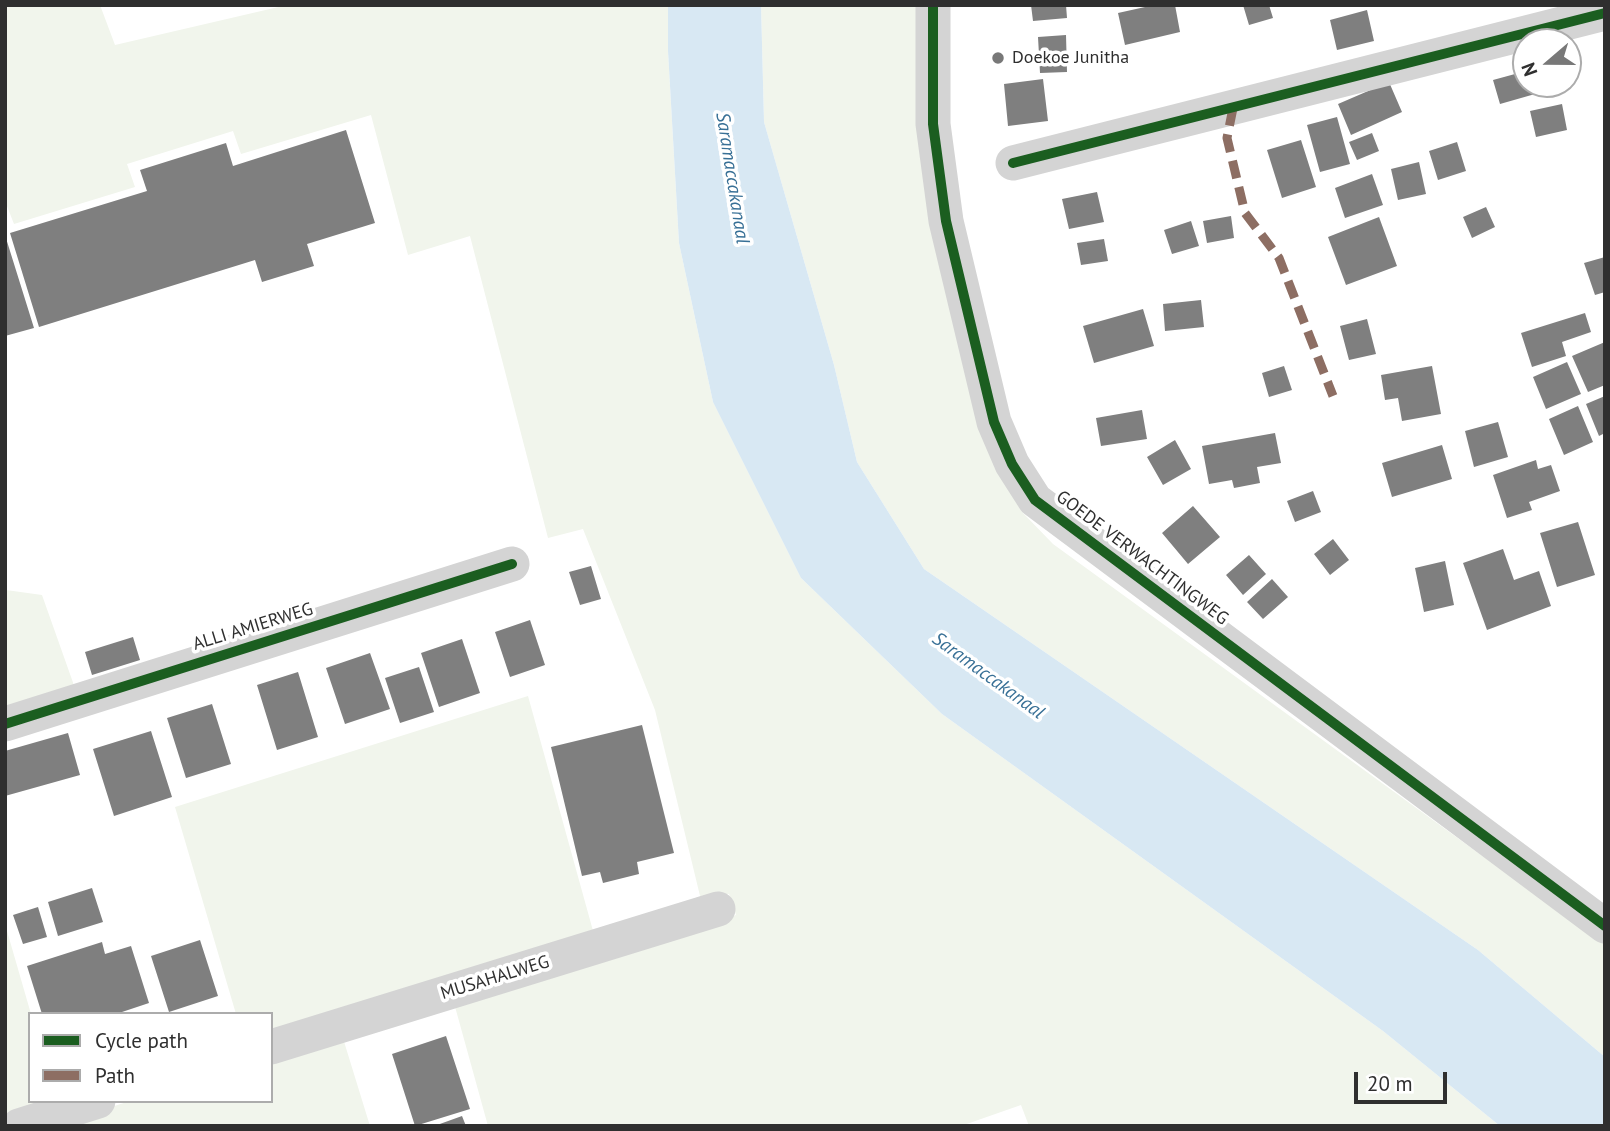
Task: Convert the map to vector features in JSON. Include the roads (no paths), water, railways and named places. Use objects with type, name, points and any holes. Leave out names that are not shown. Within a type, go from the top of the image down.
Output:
[{"type":"street","name":"GOEDE VERWACHTINGWEG","points":[[933,5],[933,124],[946,220],[994,422],[1012,464],[1035,500],[1605,926]]},
{"type":"street","points":[[1013,163],[1605,13]]},
{"type":"street","name":"ALLI AMIERWEG","points":[[5,724],[512,565]]},
{"type":"street","name":"MUSAHALWEG","points":[[273,1046],[718,909]]},
{"type":"street","points":[[19,1126],[92,1103]]},
{"type":"water","name":"Saramaccakanaal","points":[[668,5],[761,5],[764,122],[834,365],[857,462],[924,569],[1478,950],[1605,1057],[1605,1126],[1500,1126],[1383,1031],[942,714],[801,578],[713,402],[679,243],[668,51]]},
{"type":"place","name":"Doekoe Junitha","points":[[998,58]]}]
